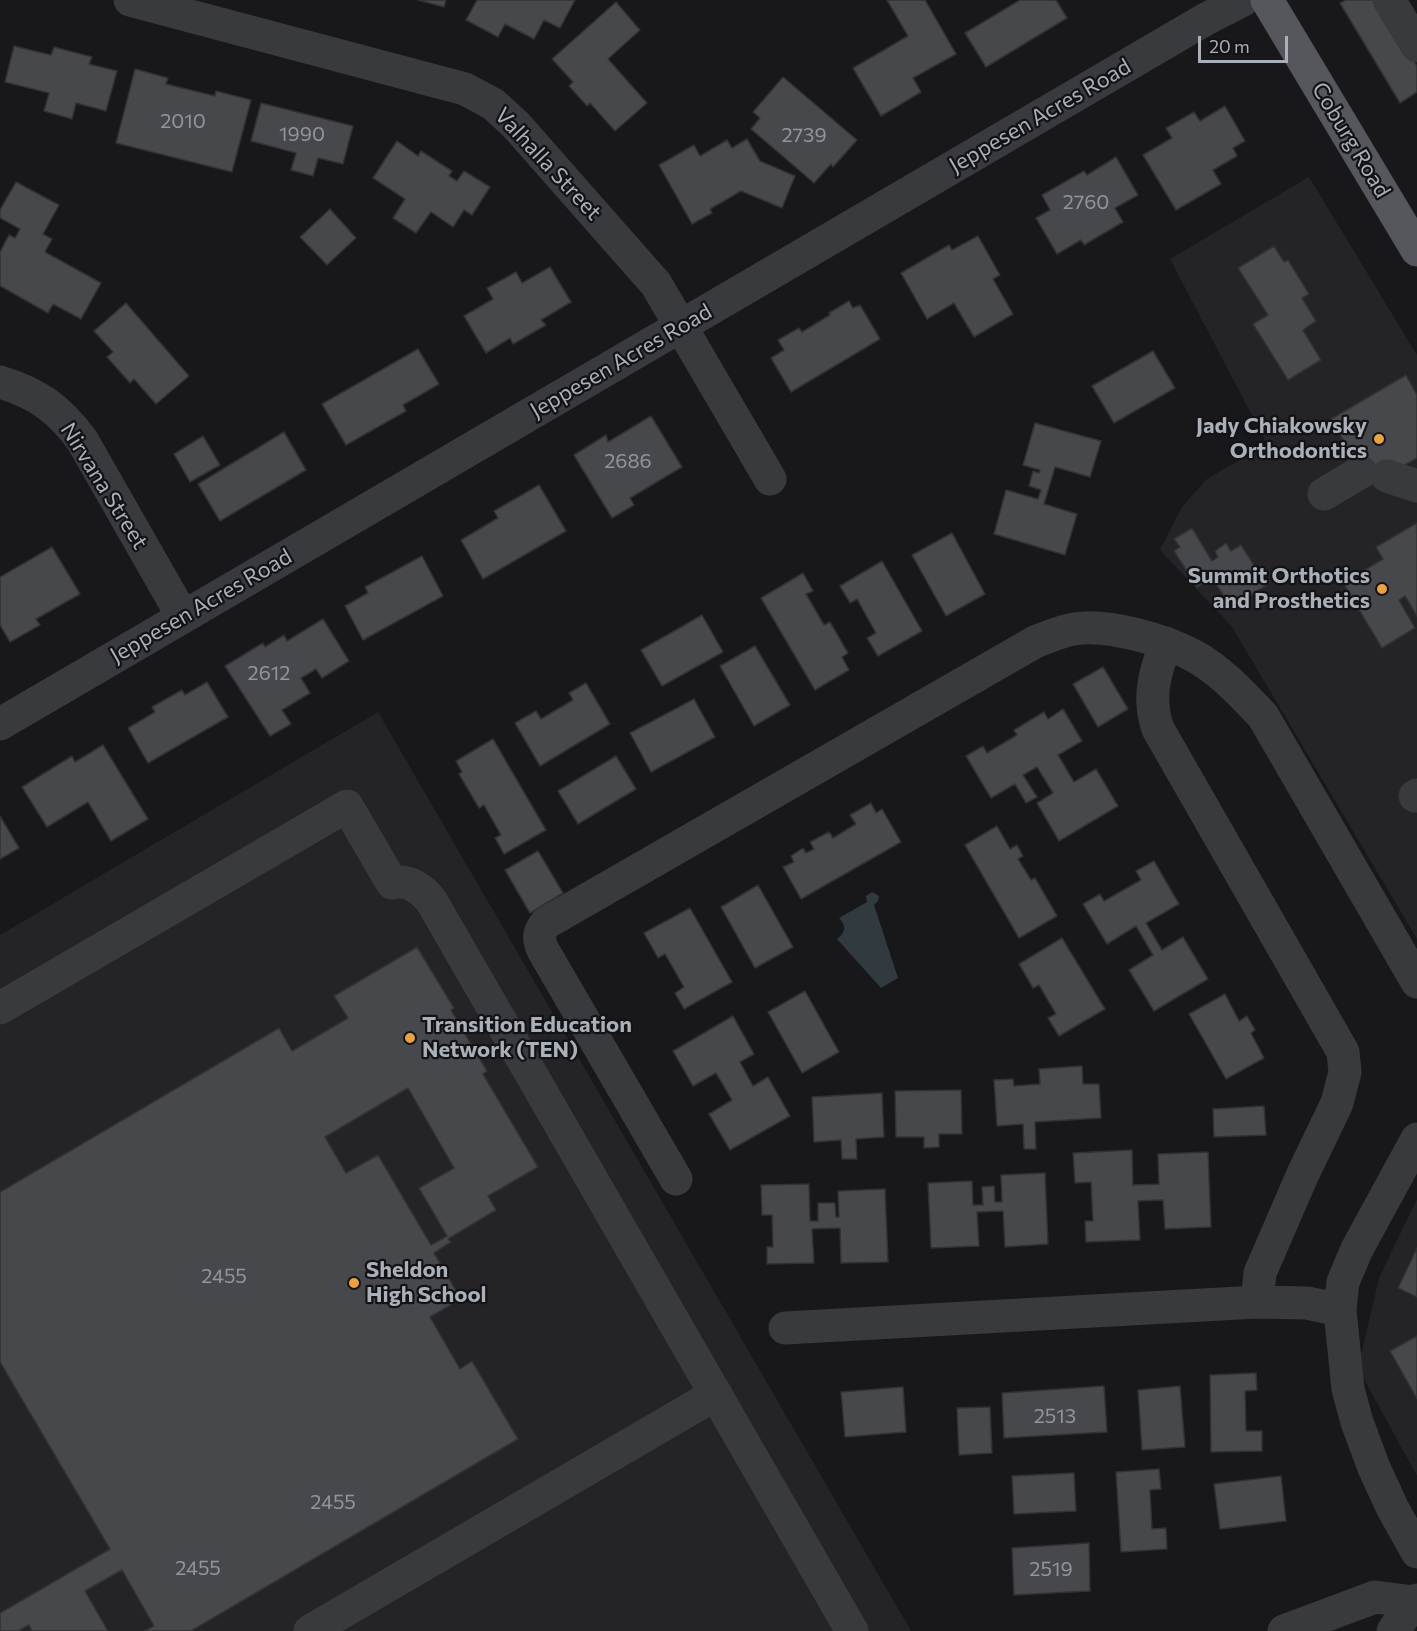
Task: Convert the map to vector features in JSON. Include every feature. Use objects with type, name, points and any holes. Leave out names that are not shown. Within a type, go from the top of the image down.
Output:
[{"type":"main road","name":"Coburg Road","points":[[1267,0],[1417,250]]},
{"type":"street","name":"Valhalla Street","points":[[130,0],[453,86],[480,95],[493,104],[516,125],[651,278],[770,479]]},
{"type":"street","name":"Jeppesen Acres Road","points":[[0,724],[1185,31],[1242,0]]},
{"type":"street","points":[[1389,0],[1417,46]]},
{"type":"street","name":"Nirvana Street","points":[[0,382],[35,395],[60,414],[82,440],[183,617]]},
{"type":"street","points":[[1324,494],[1374,474],[1417,486]]},
{"type":"street","points":[[676,1179],[543,950],[539,936],[540,930],[546,923],[1035,642],[1075,629],[1095,627],[1166,643],[1195,656],[1232,684],[1263,716],[1417,982]]},
{"type":"street","points":[[1166,643],[1156,668],[1153,690],[1154,717],[1158,729],[1343,1052],[1345,1072],[1337,1103],[1260,1273],[1257,1302]]},
{"type":"street","points":[[0,1008],[347,806],[392,883],[404,881],[415,886],[422,890],[432,902],[852,1631]]},
{"type":"street","points":[[1417,1139],[1357,1249],[1343,1281],[1340,1310],[1348,1389],[1357,1422],[1374,1468],[1417,1552]]},
{"type":"street","points":[[785,1329],[1257,1302],[1307,1303],[1340,1310]]},
{"type":"street","points":[[310,1631],[716,1394]]},
{"type":"street","points":[[1284,1631],[1376,1597],[1415,1601]]},
{"type":"street","points":[[1393,1631],[1415,1601]]},
{"type":"shaded area","points":[[1309,177],[1417,355],[1417,939],[1232,627],[1160,550],[1182,507],[1207,479],[1267,444],[1170,259]]},
{"type":"shaded area","name":"Sheldon High School","points":[[378,712],[911,1631],[0,1631],[0,935]]},
{"type":"shaded area","points":[[872,892],[879,896],[874,905],[898,978],[881,988],[837,939],[844,929],[839,918],[867,902],[866,896]]},
{"type":"shaded area","points":[[1417,1199],[1417,1476],[1358,1368],[1379,1278]]},
{"type":"building","points":[[418,0],[446,0],[444,7]]},
{"type":"building","points":[[477,0],[575,0],[560,28],[544,20],[534,39],[505,24],[498,37],[466,20]]},
{"type":"building","points":[[887,0],[925,0],[956,54],[913,78],[921,92],[881,116],[853,68],[908,36]]},
{"type":"building","points":[[1020,0],[1056,0],[1067,18],[986,67],[965,33]]},
{"type":"building","points":[[1346,0],[1377,0],[1417,66],[1417,92],[1400,103],[1340,3]]},
{"type":"building","points":[[616,2],[640,30],[608,59],[647,103],[615,131],[590,103],[587,106],[569,86],[573,82],[552,59]]},
{"type":"building","points":[[14,46],[51,55],[54,47],[92,57],[89,64],[117,71],[106,111],[76,103],[72,119],[44,111],[49,93],[5,82]]},
{"type":"building","points":[[135,69],[168,78],[166,84],[215,96],[216,91],[251,100],[232,172],[116,143]]},
{"type":"building","points":[[783,77],[857,140],[833,167],[831,164],[814,183],[751,129],[760,118],[753,112]]},
{"type":"building","points":[[261,103],[353,126],[343,164],[318,158],[313,176],[291,170],[296,153],[251,141]]},
{"type":"building","points":[[1225,106],[1245,141],[1233,148],[1237,156],[1213,170],[1221,184],[1176,210],[1143,155],[1172,138],[1166,128],[1194,112],[1200,121]]},
{"type":"building","points":[[747,139],[760,161],[795,176],[782,208],[741,191],[710,209],[712,213],[692,224],[659,165],[694,145],[700,156],[727,140],[732,148]]},
{"type":"building","points":[[397,141],[418,156],[421,151],[452,171],[449,176],[457,181],[464,171],[490,187],[472,215],[464,210],[453,227],[431,212],[416,233],[393,218],[405,199],[373,178]]},
{"type":"building","points":[[1116,157],[1138,195],[1115,208],[1123,222],[1084,245],[1081,240],[1057,254],[1036,218],[1050,210],[1042,195],[1084,171],[1087,175]]},
{"type":"building","points":[[16,182],[59,205],[43,234],[52,239],[45,252],[101,283],[81,319],[53,304],[48,313],[0,286],[0,252],[9,235],[15,238],[20,229],[0,218],[0,210]]},
{"type":"building","points":[[330,209],[356,238],[327,265],[300,237]]},
{"type":"building","points":[[978,236],[1000,275],[993,279],[1013,314],[974,337],[954,303],[927,319],[901,273],[949,245],[952,250]]},
{"type":"building","points":[[1274,246],[1284,262],[1288,260],[1309,294],[1302,298],[1316,321],[1303,330],[1321,360],[1288,380],[1253,324],[1268,315],[1238,268]]},
{"type":"building","points":[[550,267],[571,302],[541,320],[546,325],[513,344],[510,338],[486,353],[464,316],[493,299],[487,288],[516,272],[522,283]]},
{"type":"building","points":[[849,301],[853,308],[860,305],[880,339],[791,392],[771,358],[784,350],[778,340],[799,328],[802,332]]},
{"type":"building","points":[[126,303],[189,376],[156,404],[134,379],[130,383],[107,357],[113,352],[94,331]]},
{"type":"building","points":[[418,349],[439,384],[403,405],[406,411],[346,445],[322,404]]},
{"type":"building","points":[[1153,351],[1175,388],[1114,423],[1092,386]]},
{"type":"building","name":"Jady Chiakowsky Orthodontics","points":[[1406,375],[1417,395],[1417,458],[1369,486],[1331,419]]},
{"type":"building","points":[[651,416],[682,467],[630,498],[634,505],[612,518],[574,455],[606,435],[608,442]]},
{"type":"building","points":[[1035,423],[1101,441],[1090,477],[1055,467],[1044,504],[1077,514],[1065,555],[994,534],[1006,490],[1038,499],[1041,490],[1029,486],[1033,471],[1039,473],[1040,470],[1023,465]]},
{"type":"building","points":[[284,432],[306,470],[220,521],[198,484]]},
{"type":"building","points":[[203,436],[220,465],[190,482],[174,454]]},
{"type":"building","points":[[539,485],[566,531],[483,579],[461,540],[498,518],[494,511]]},
{"type":"building","name":"Summit Orthotics and Prosthetics","points":[[1417,523],[1417,616],[1405,596],[1399,600],[1415,628],[1382,648],[1343,583],[1383,559],[1376,547]]},
{"type":"building","points":[[1192,528],[1212,561],[1218,557],[1215,551],[1226,543],[1231,551],[1241,545],[1267,585],[1231,607],[1212,578],[1197,587],[1174,551],[1180,547],[1174,539]]},
{"type":"building","points":[[952,533],[985,594],[946,616],[912,555]]},
{"type":"building","points":[[52,547],[80,594],[36,619],[40,625],[10,642],[0,625],[0,577]]},
{"type":"building","points":[[422,556],[443,596],[363,640],[345,606],[368,593],[365,587]]},
{"type":"building","points":[[882,561],[922,631],[878,656],[867,638],[876,633],[857,599],[850,603],[840,586]]},
{"type":"building","points":[[803,573],[813,591],[806,594],[824,625],[830,622],[848,653],[842,657],[849,670],[815,690],[761,598]]},
{"type":"building","points":[[702,615],[723,652],[662,686],[641,650]]},
{"type":"building","points":[[323,619],[349,661],[322,678],[316,669],[301,678],[310,693],[282,710],[291,724],[270,736],[225,666],[263,643],[265,647],[284,635],[287,641]]},
{"type":"building","points":[[755,646],[790,705],[754,726],[720,666]]},
{"type":"building","points":[[1103,667],[1128,709],[1098,727],[1073,684]]},
{"type":"building","points":[[207,682],[228,717],[148,763],[128,728],[155,712],[152,707],[182,690],[185,695]]},
{"type":"building","points":[[586,683],[610,724],[540,766],[515,723],[536,711],[541,719],[573,700],[569,693]]},
{"type":"building","points":[[694,699],[715,737],[651,772],[630,733]]},
{"type":"building","points":[[1063,709],[1082,741],[1058,755],[1074,782],[1096,769],[1118,806],[1059,841],[1037,803],[1053,793],[1037,767],[1023,775],[1037,797],[1026,803],[1015,784],[991,798],[966,756],[983,746],[987,753],[1017,735],[1014,730],[1044,712],[1048,719]]},
{"type":"building","points":[[493,739],[546,830],[504,854],[495,838],[501,835],[484,805],[479,808],[459,774],[462,772],[456,761]]},
{"type":"building","points":[[103,745],[148,819],[111,841],[88,802],[47,827],[22,787],[72,756],[75,762]]},
{"type":"building","points":[[616,756],[636,789],[578,824],[558,791]]},
{"type":"building","points":[[871,803],[876,813],[882,809],[901,842],[801,899],[783,867],[794,862],[791,856],[803,848],[806,853],[814,849],[810,842],[829,832],[833,838],[856,824],[850,815]]},
{"type":"building","points":[[0,816],[19,848],[0,859]]},
{"type":"building","points":[[997,826],[1010,849],[1017,845],[1023,856],[1018,859],[1031,880],[1035,878],[1057,916],[1019,938],[965,845]]},
{"type":"building","points":[[538,851],[563,893],[530,913],[505,870]]},
{"type":"building","points":[[1154,861],[1179,904],[1146,923],[1162,950],[1183,937],[1208,979],[1154,1011],[1129,970],[1153,955],[1136,926],[1107,944],[1083,904],[1100,894],[1104,901],[1141,880],[1136,871]]},
{"type":"building","points":[[758,885],[793,947],[755,968],[721,907]]},
{"type":"building","points":[[690,908],[732,982],[684,1009],[675,993],[684,987],[665,954],[658,958],[644,933]]},
{"type":"building","points":[[1062,938],[1105,1009],[1059,1036],[1048,1018],[1056,1014],[1039,985],[1033,988],[1019,964]]},
{"type":"building","name":"Sheldon High School","points":[[417,947],[454,1008],[451,1010],[487,1071],[483,1074],[538,1167],[488,1196],[496,1210],[448,1239],[451,1242],[434,1253],[461,1299],[430,1317],[460,1369],[472,1361],[518,1439],[191,1631],[144,1631],[154,1626],[122,1570],[85,1591],[108,1631],[32,1631],[29,1625],[18,1631],[0,1631],[0,1613],[110,1549],[0,1362],[0,1192],[279,1028],[292,1051],[348,1018],[334,996]],"holes":[[[408,1088],[454,1168],[419,1188],[447,1236],[431,1245],[378,1155],[346,1173],[325,1137]]]},
{"type":"building","points":[[805,991],[839,1052],[802,1073],[768,1012]]},
{"type":"building","points":[[1225,994],[1239,1021],[1247,1016],[1255,1030],[1251,1033],[1264,1058],[1226,1079],[1189,1014]]},
{"type":"building","points":[[733,1016],[754,1054],[740,1062],[753,1086],[768,1077],[790,1116],[730,1150],[709,1114],[732,1100],[716,1073],[693,1086],[673,1051]]},
{"type":"building","points":[[1082,1066],[1083,1084],[1099,1084],[1101,1118],[1035,1122],[1036,1149],[1024,1149],[1023,1124],[997,1126],[994,1080],[1013,1079],[1014,1086],[1040,1084],[1039,1069]]},
{"type":"building","points":[[961,1090],[962,1134],[939,1134],[939,1147],[924,1148],[924,1137],[896,1137],[895,1091]]},
{"type":"building","points":[[882,1093],[884,1137],[856,1139],[857,1159],[842,1159],[841,1140],[814,1142],[812,1097]]},
{"type":"building","points":[[1264,1106],[1266,1135],[1214,1137],[1213,1109]]},
{"type":"building","points":[[1132,1150],[1133,1185],[1159,1184],[1158,1154],[1208,1152],[1211,1227],[1165,1229],[1163,1200],[1138,1201],[1140,1240],[1086,1242],[1085,1221],[1093,1221],[1091,1182],[1075,1183],[1073,1153]]},
{"type":"building","points":[[1045,1173],[1048,1244],[1005,1247],[1003,1211],[977,1212],[979,1246],[931,1248],[928,1183],[972,1181],[973,1205],[983,1205],[982,1187],[994,1186],[995,1202],[1002,1202],[1001,1175]]},
{"type":"building","points":[[809,1184],[810,1221],[818,1221],[818,1203],[835,1203],[836,1217],[839,1217],[838,1191],[885,1189],[888,1262],[841,1263],[840,1228],[812,1229],[814,1263],[767,1264],[767,1247],[773,1247],[772,1215],[762,1215],[761,1185]]},
{"type":"building","points":[[1417,1248],[1417,1297],[1398,1288]]},
{"type":"building","points":[[1417,1336],[1417,1399],[1390,1351]]},
{"type":"building","points":[[1256,1373],[1257,1390],[1245,1391],[1246,1431],[1262,1431],[1262,1451],[1211,1452],[1210,1375]]},
{"type":"building","points":[[1104,1386],[1107,1432],[1004,1438],[1002,1393]]},
{"type":"building","points":[[1180,1386],[1185,1447],[1142,1450],[1138,1390]]},
{"type":"building","points":[[903,1387],[906,1432],[845,1437],[841,1392]]},
{"type":"building","points":[[990,1407],[992,1453],[959,1455],[957,1408]]},
{"type":"building","points":[[1159,1469],[1161,1489],[1150,1490],[1152,1529],[1166,1528],[1167,1549],[1121,1552],[1116,1472]]},
{"type":"building","points":[[1074,1473],[1076,1511],[1014,1514],[1012,1476]]},
{"type":"building","points":[[1281,1476],[1286,1521],[1220,1529],[1214,1484]]},
{"type":"building","points":[[1089,1543],[1090,1591],[1014,1595],[1012,1548]]},
{"type":"place","name":"Jady Chiakowsky Orthodontics","points":[[1379,439]]},
{"type":"place","name":"Summit Orthotics and Prosthetics","points":[[1382,589]]},
{"type":"place","name":"Transition Education Network (TEN)","points":[[410,1038]]},
{"type":"place","name":"Sheldon High School","points":[[354,1283]]}]
